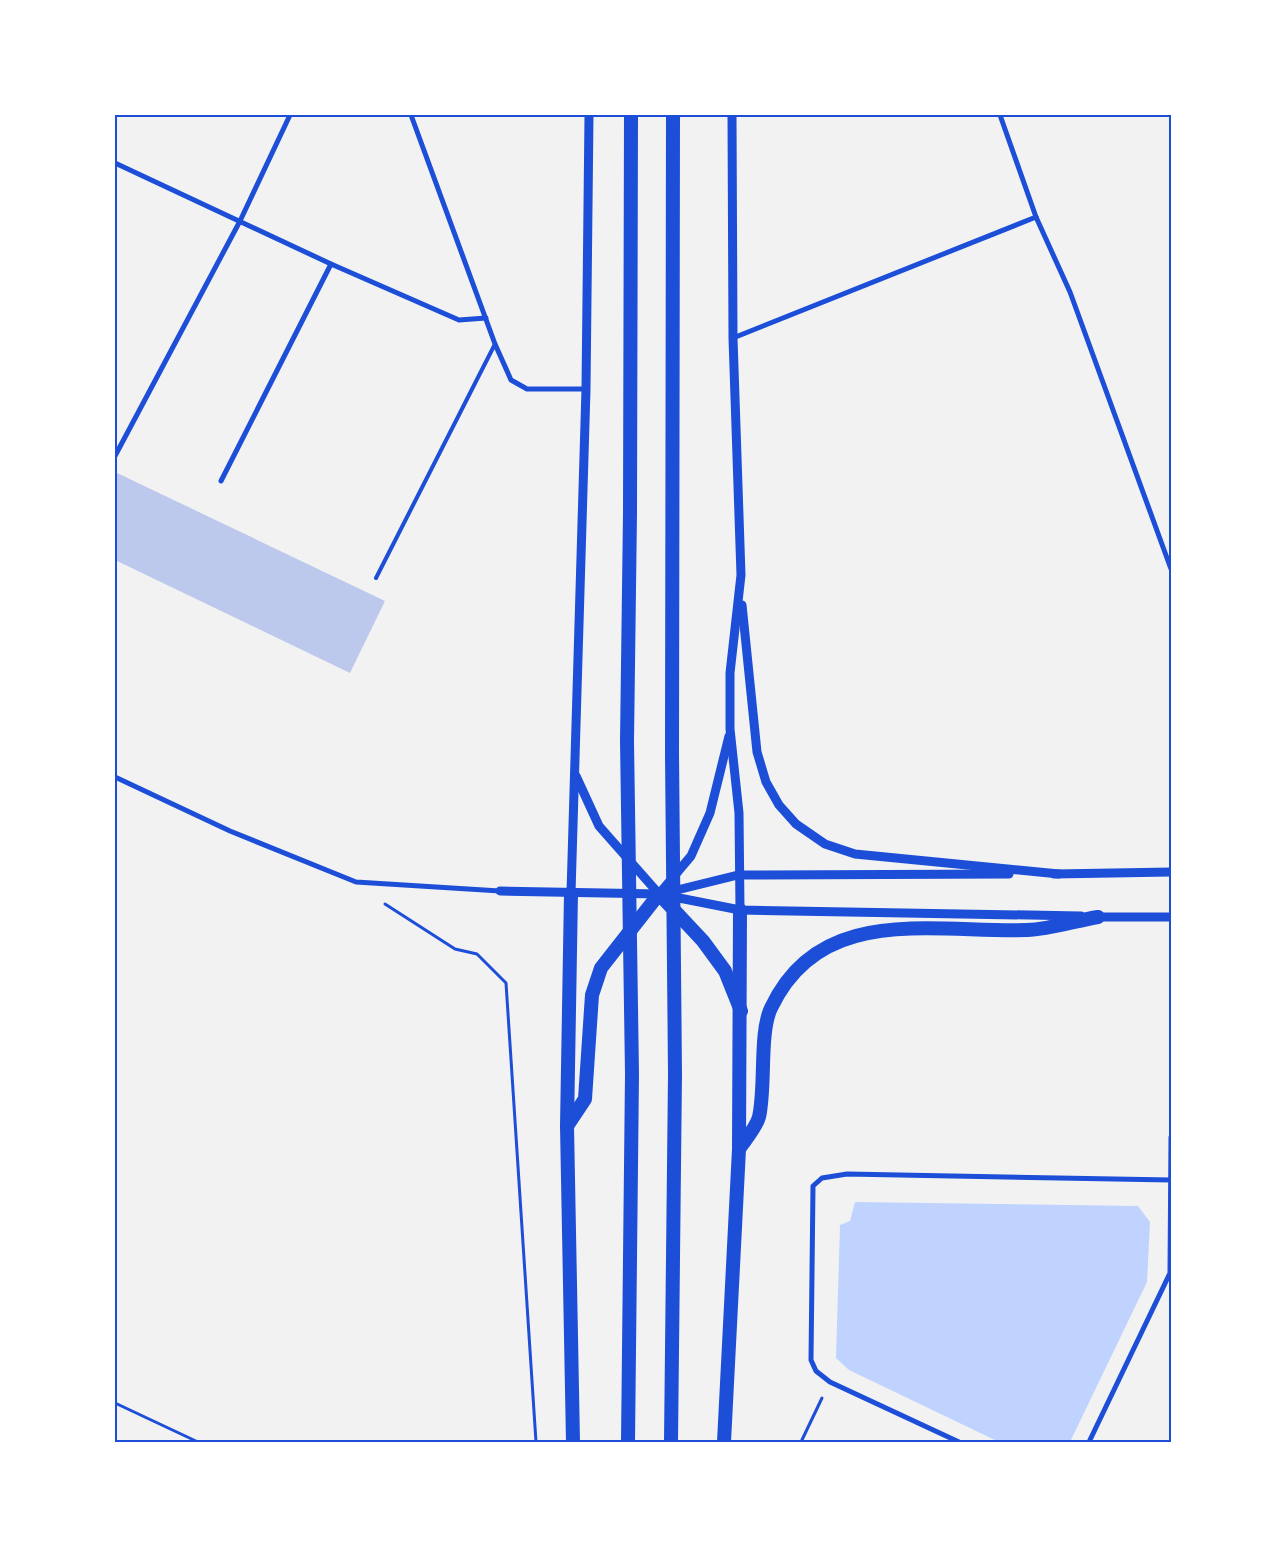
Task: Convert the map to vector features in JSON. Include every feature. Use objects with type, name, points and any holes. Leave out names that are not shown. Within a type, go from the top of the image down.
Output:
[{"type":"highway","points":[[628,1442],[632,1074],[627,741],[630,514],[631,115]]},
{"type":"highway","points":[[671,1442],[675,1074],[672,764],[673,115]]},
{"type":"highway","points":[[571,893],[567,1126],[573,1442]]},
{"type":"highway","points":[[567,1126],[585,1099],[592,995],[601,968],[659,894],[703,941],[725,971],[742,1011]]},
{"type":"highway","points":[[724,1442],[740,1149],[742,1011],[740,910]]},
{"type":"highway","points":[[740,1149],[759,1119],[768,1015],[776,998],[812,954],[847,939],[887,928],[1030,930],[1098,917]]},
{"type":"street","points":[[115,456],[240,221],[290,115]]},
{"type":"street","points":[[411,115],[495,344],[511,380],[527,389],[586,389]]},
{"type":"street","points":[[571,893],[586,389],[589,115]]},
{"type":"street","points":[[732,115],[733,338],[741,599],[757,752],[766,782],[774,798],[796,824],[825,844],[855,854],[1059,874]]},
{"type":"street","points":[[1000,115],[1036,217],[1070,292],[1171,569]]},
{"type":"street","points":[[115,163],[331,264],[459,320],[486,318]]},
{"type":"street","points":[[733,338],[1036,217]]},
{"type":"street","points":[[221,481],[331,264]]},
{"type":"street","points":[[740,910],[738,875],[739,813],[730,729],[730,673],[741,575]]},
{"type":"street","points":[[659,894],[691,856],[710,813],[730,729]]},
{"type":"street","points":[[575,773],[599,826],[659,894]]},
{"type":"street","points":[[115,777],[230,831],[356,882],[500,891],[659,894],[740,910],[1171,917]]},
{"type":"street","points":[[659,894],[738,875],[1171,872]]},
{"type":"street","points":[[1089,1442],[1170,1273],[1171,1137]]},
{"type":"street","points":[[959,1442],[830,1382],[816,1371],[811,1360],[812,1201],[814,1186],[822,1178],[847,1174],[1170,1180]]},
{"type":"lane","points":[[376,578],[495,344]]},
{"type":"path","points":[[356,882],[397,913],[455,949],[476,954],[506,983],[536,1442]]},
{"type":"path","points":[[801,1442],[830,1382]]},
{"type":"path","points":[[115,1403],[198,1442]]},
{"type":"water","points":[[855,1202],[1138,1206],[1150,1222],[1147,1282],[1070,1442],[999,1442],[849,1370],[836,1358],[840,1225],[850,1221]]},
{"type":"building","points":[[115,472],[385,601],[350,673],[115,560]]}]
